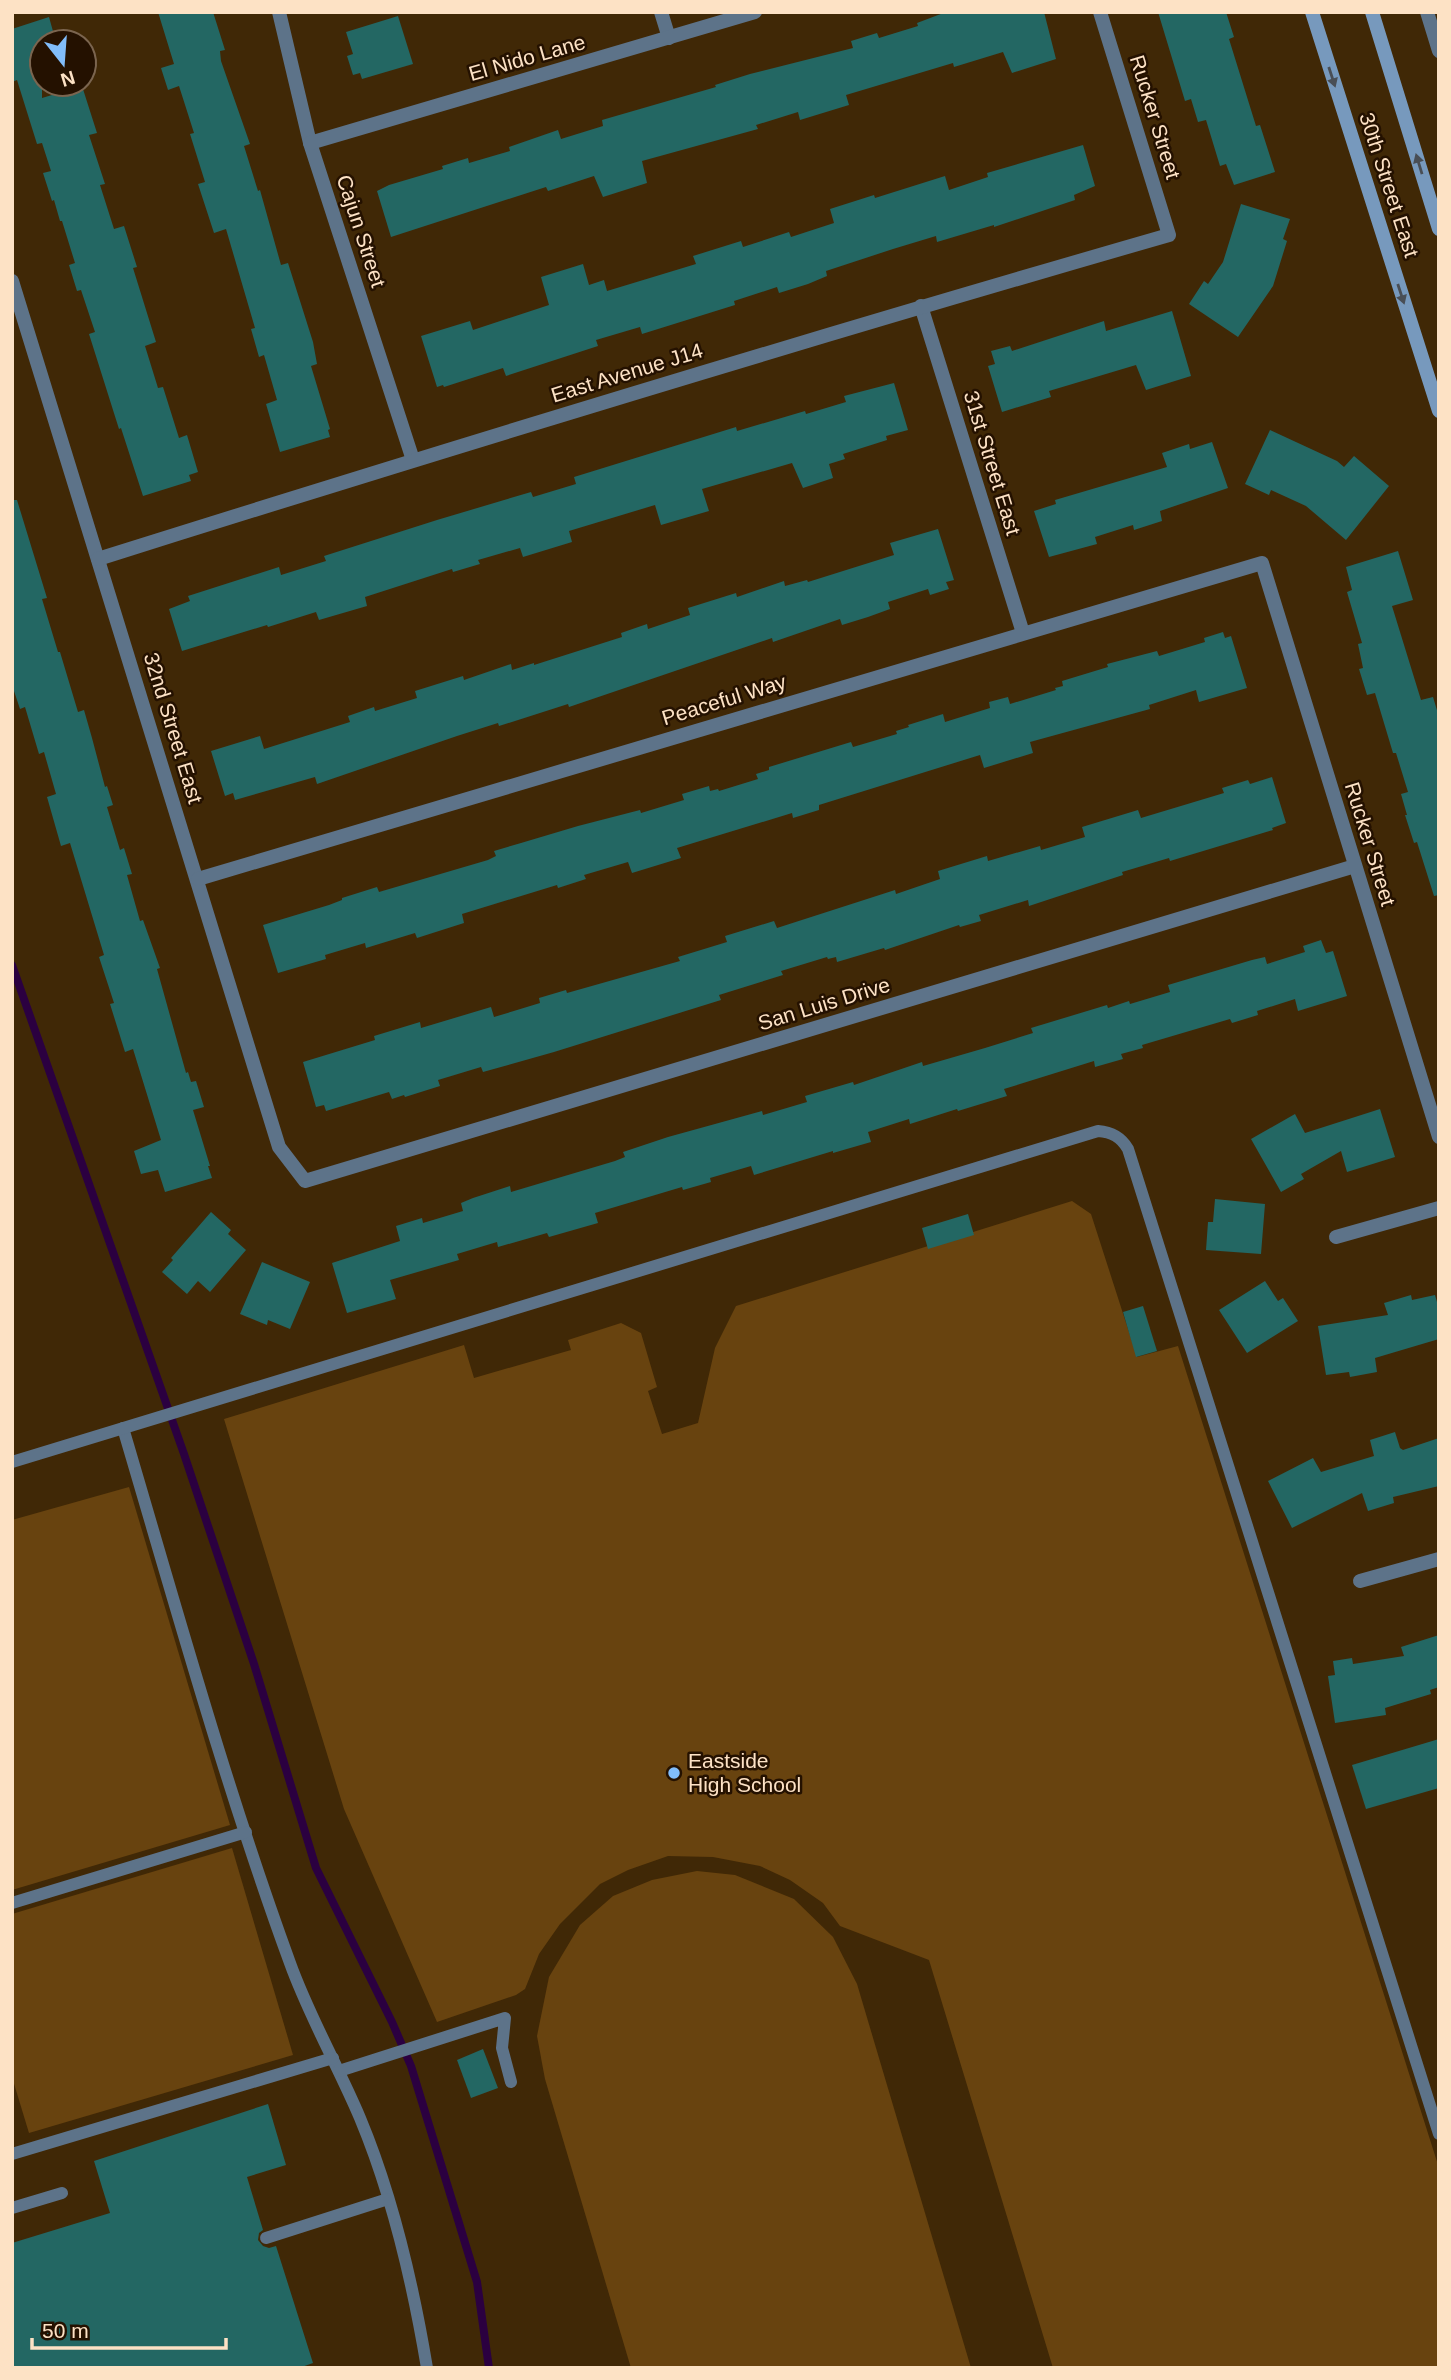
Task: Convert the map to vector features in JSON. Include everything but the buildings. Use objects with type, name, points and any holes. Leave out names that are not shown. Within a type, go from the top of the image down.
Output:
[{"type":"main road","name":"30th Street East","points":[[1312,12],[1439,411]]},
{"type":"main road","name":"30th Street East","points":[[1373,12],[1439,229]]},
{"type":"street","name":"Cajun Street","points":[[279,12],[310,144],[413,460]]},
{"type":"street","points":[[660,12],[669,38]]},
{"type":"street","name":"El Nido Lane","points":[[310,144],[755,12]]},
{"type":"street","name":"Rucker Street","points":[[1100,12],[1169,234]]},
{"type":"street","points":[[1427,12],[1439,51]]},
{"type":"street","name":"East Avenue J14","points":[[98,559],[413,460],[1169,234]]},
{"type":"street","name":"32nd Street East","points":[[12,281],[279,1147],[305,1181]]},
{"type":"street","name":"31st Street East","points":[[921,306],[1023,633]]},
{"type":"street","name":"Rucker Street","points":[[1262,563],[1438,1132]]},
{"type":"street","name":"Peaceful Way","points":[[198,879],[1262,563]]},
{"type":"street","name":"San Luis Drive","points":[[305,1181],[1355,866]]},
{"type":"street","points":[[1336,1237],[1439,1208]]},
{"type":"street","points":[[1360,1581],[1439,1559]]},
{"type":"lane","points":[[12,1462],[1098,1131],[1122,1139],[1128,1149],[1439,2134]]},
{"type":"lane","points":[[123,1428],[196,1677],[291,1966],[361,2120],[388,2199],[418,2314],[427,2368]]},
{"type":"lane","points":[[12,1903],[246,1832]]},
{"type":"lane","points":[[12,2154],[505,2018],[502,2048],[511,2082]]},
{"type":"lane","points":[[12,2208],[62,2193]]},
{"type":"lane","points":[[266,2238],[388,2199]]},
{"type":"shaded area","points":[[1072,1201],[1091,1214],[1137,1357],[1178,1346],[1439,2168],[1439,2368],[1053,2368],[929,1960],[840,1926],[823,1903],[790,1880],[760,1866],[713,1857],[668,1856],[628,1870],[600,1884],[560,1924],[539,1954],[525,1989],[516,1995],[437,2022],[344,1809],[224,1419],[464,1345],[474,1378],[571,1350],[568,1340],[621,1323],[641,1333],[657,1387],[648,1391],[662,1434],[698,1423],[715,1348],[736,1306]]},
{"type":"shaded area","points":[[129,1487],[230,1825],[12,1890],[12,1520]]},
{"type":"shaded area","points":[[232,1848],[293,2055],[29,2133],[12,2077],[12,1914]]},
{"type":"shaded area","points":[[697,1871],[735,1875],[794,1899],[833,1937],[857,1984],[971,2368],[631,2368],[545,2079],[537,2036],[549,1977],[580,1925],[613,1896],[652,1880]]},
{"type":"waterway","points":[[12,965],[184,1454],[254,1664],[316,1868],[411,2066],[477,2282],[489,2368]]},
{"type":"place","name":"Eastside High School","points":[[674,1773]]}]
